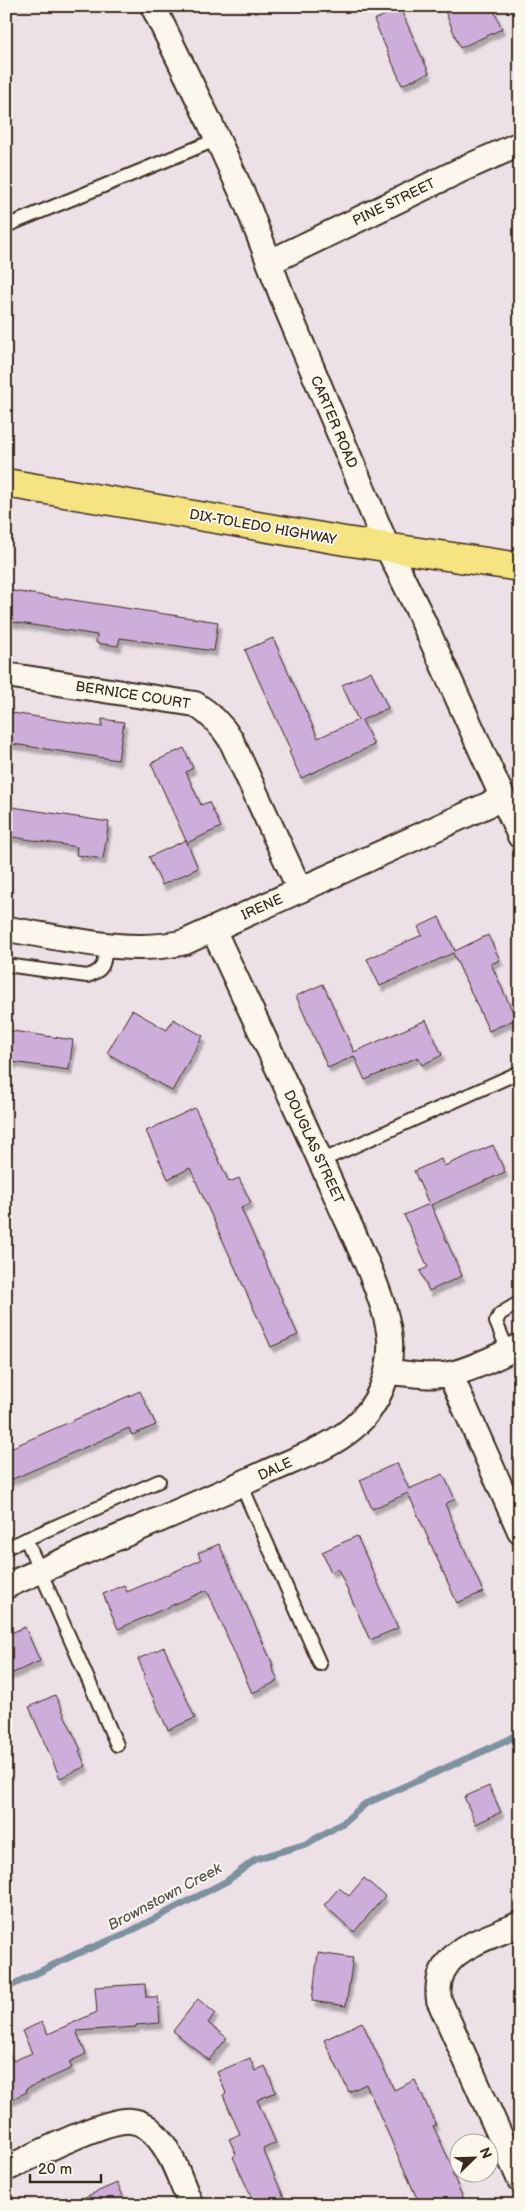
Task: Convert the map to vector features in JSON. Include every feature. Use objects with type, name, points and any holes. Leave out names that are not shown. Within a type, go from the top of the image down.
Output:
[{"type":"main road","name":"DIX-TOLEDO HIGHWAY","points":[[6,483],[387,547],[520,567]]},
{"type":"street","name":"CARTER ROAD","points":[[153,6],[218,139],[247,204],[287,308],[387,547],[418,610],[520,836]]},
{"type":"street","name":"PINE STREET","points":[[270,262],[463,169],[520,144]]},
{"type":"street","name":"BERNICE COURT","points":[[6,675],[195,704],[209,713],[221,724],[231,740],[300,890]]},
{"type":"street","name":"IRENE","points":[[6,929],[106,944],[153,948],[169,946],[184,942],[503,798]]},
{"type":"street","name":"DOUGLAS STREET","points":[[213,929],[321,1161],[373,1280],[390,1337],[387,1372]]},
{"type":"street","points":[[387,1372],[450,1374],[514,1349]]},
{"type":"street","name":"DALE","points":[[6,1586],[241,1484],[331,1442],[353,1428],[369,1411],[380,1394],[387,1372]]},
{"type":"street","points":[[450,1374],[520,1531]]},
{"type":"street","points":[[520,1924],[462,1950],[448,1960],[440,1975],[438,1987],[440,2000],[520,2180]]},
{"type":"street","points":[[6,2169],[107,2125],[130,2120],[141,2123],[161,2140],[191,2205]]},
{"type":"lane","points":[[6,226],[218,139]]},
{"type":"lane","points":[[6,966],[87,976],[98,973],[104,964],[106,944]]},
{"type":"lane","points":[[321,1161],[520,1072]]},
{"type":"lane","points":[[514,1349],[496,1322],[500,1314],[520,1302]]},
{"type":"lane","points":[[6,1548],[159,1481]]},
{"type":"lane","points":[[241,1484],[320,1664]]},
{"type":"lane","points":[[26,1539],[117,1745]]},
{"type":"building","points":[[443,6],[492,6],[502,29],[460,48]]},
{"type":"building","points":[[400,8],[429,73],[402,85],[374,20]]},
{"type":"building","points":[[6,590],[218,622],[214,651],[120,638],[118,646],[96,643],[97,635],[6,621]]},
{"type":"building","points":[[273,638],[318,738],[358,720],[342,685],[371,671],[388,708],[362,720],[374,745],[301,778],[289,752],[291,751],[245,650]]},
{"type":"building","points":[[6,712],[102,727],[102,719],[124,722],[118,760],[6,743]]},
{"type":"building","points":[[184,748],[193,768],[186,772],[201,805],[209,802],[221,827],[187,843],[151,763]]},
{"type":"building","points":[[6,806],[109,822],[103,859],[76,855],[77,847],[6,836]]},
{"type":"building","points":[[186,840],[198,868],[162,885],[149,857]]},
{"type":"building","points":[[439,917],[455,951],[488,935],[500,960],[491,964],[516,1019],[489,1031],[453,953],[380,986],[367,959],[422,935],[418,927]]},
{"type":"building","points":[[323,984],[354,1052],[426,1020],[442,1055],[422,1065],[418,1057],[365,1080],[354,1056],[328,1068],[296,996]]},
{"type":"building","points":[[132,1010],[167,1030],[173,1019],[203,1036],[172,1091],[107,1053]]},
{"type":"building","points":[[6,1030],[73,1040],[69,1070],[6,1061]]},
{"type":"building","points":[[195,1108],[229,1182],[239,1178],[251,1203],[241,1208],[298,1335],[271,1347],[190,1168],[168,1179],[146,1131]]},
{"type":"building","points":[[493,1145],[505,1172],[431,1205],[462,1276],[429,1291],[420,1271],[428,1267],[404,1215],[429,1204],[414,1171],[441,1159],[444,1166]]},
{"type":"building","points":[[140,1391],[156,1425],[132,1435],[129,1428],[6,1482],[6,1450]]},
{"type":"building","points":[[397,1463],[409,1489],[443,1474],[455,1499],[445,1504],[483,1592],[457,1603],[408,1493],[372,1509],[360,1480]]},
{"type":"building","points":[[357,1536],[398,1628],[370,1640],[338,1569],[331,1572],[322,1552]]},
{"type":"building","points":[[219,1544],[273,1665],[271,1665],[278,1681],[252,1693],[207,1590],[118,1629],[103,1594],[124,1585],[127,1592],[201,1560],[198,1553]]},
{"type":"building","points":[[25,1627],[40,1661],[6,1676],[6,1635]]},
{"type":"building","points":[[164,1647],[195,1718],[168,1730],[143,1676],[145,1675],[138,1659]]},
{"type":"building","points":[[55,1695],[81,1750],[79,1751],[86,1766],[60,1778],[29,1707]]},
{"type":"building","points":[[489,1786],[501,1812],[476,1824],[464,1797]]},
{"type":"building","points":[[364,1878],[385,1896],[354,1932],[324,1905],[339,1888],[349,1896]]},
{"type":"building","points":[[318,1953],[353,1958],[346,2006],[312,2001]]},
{"type":"building","points":[[145,1984],[146,1997],[158,1997],[160,2023],[136,2025],[136,2027],[76,2031],[86,2054],[69,2062],[72,2068],[26,2089],[27,2092],[6,2102],[6,2047],[13,2061],[32,2053],[22,2031],[42,2022],[48,2034],[97,2012],[95,1987]]},
{"type":"building","points":[[198,1999],[215,2013],[208,2023],[227,2038],[209,2060],[173,2031]]},
{"type":"building","points":[[362,2022],[394,2090],[415,2080],[436,2125],[433,2126],[448,2157],[448,2184],[457,2184],[463,2198],[448,2205],[420,2205],[366,2084],[349,2092],[324,2040]]},
{"type":"building","points":[[250,2058],[255,2071],[265,2066],[276,2092],[257,2100],[276,2143],[263,2149],[287,2205],[255,2205],[233,2157],[236,2154],[229,2139],[240,2134],[223,2095],[226,2093],[217,2072]]},
{"type":"building","points":[[117,2183],[127,2205],[67,2205]]},
{"type":"waterway","name":"Brownstown Creek","points":[[6,1988],[74,1955],[125,1934],[227,1881],[256,1859],[306,1844],[343,1823],[365,1804],[506,1741],[520,1732]]}]
